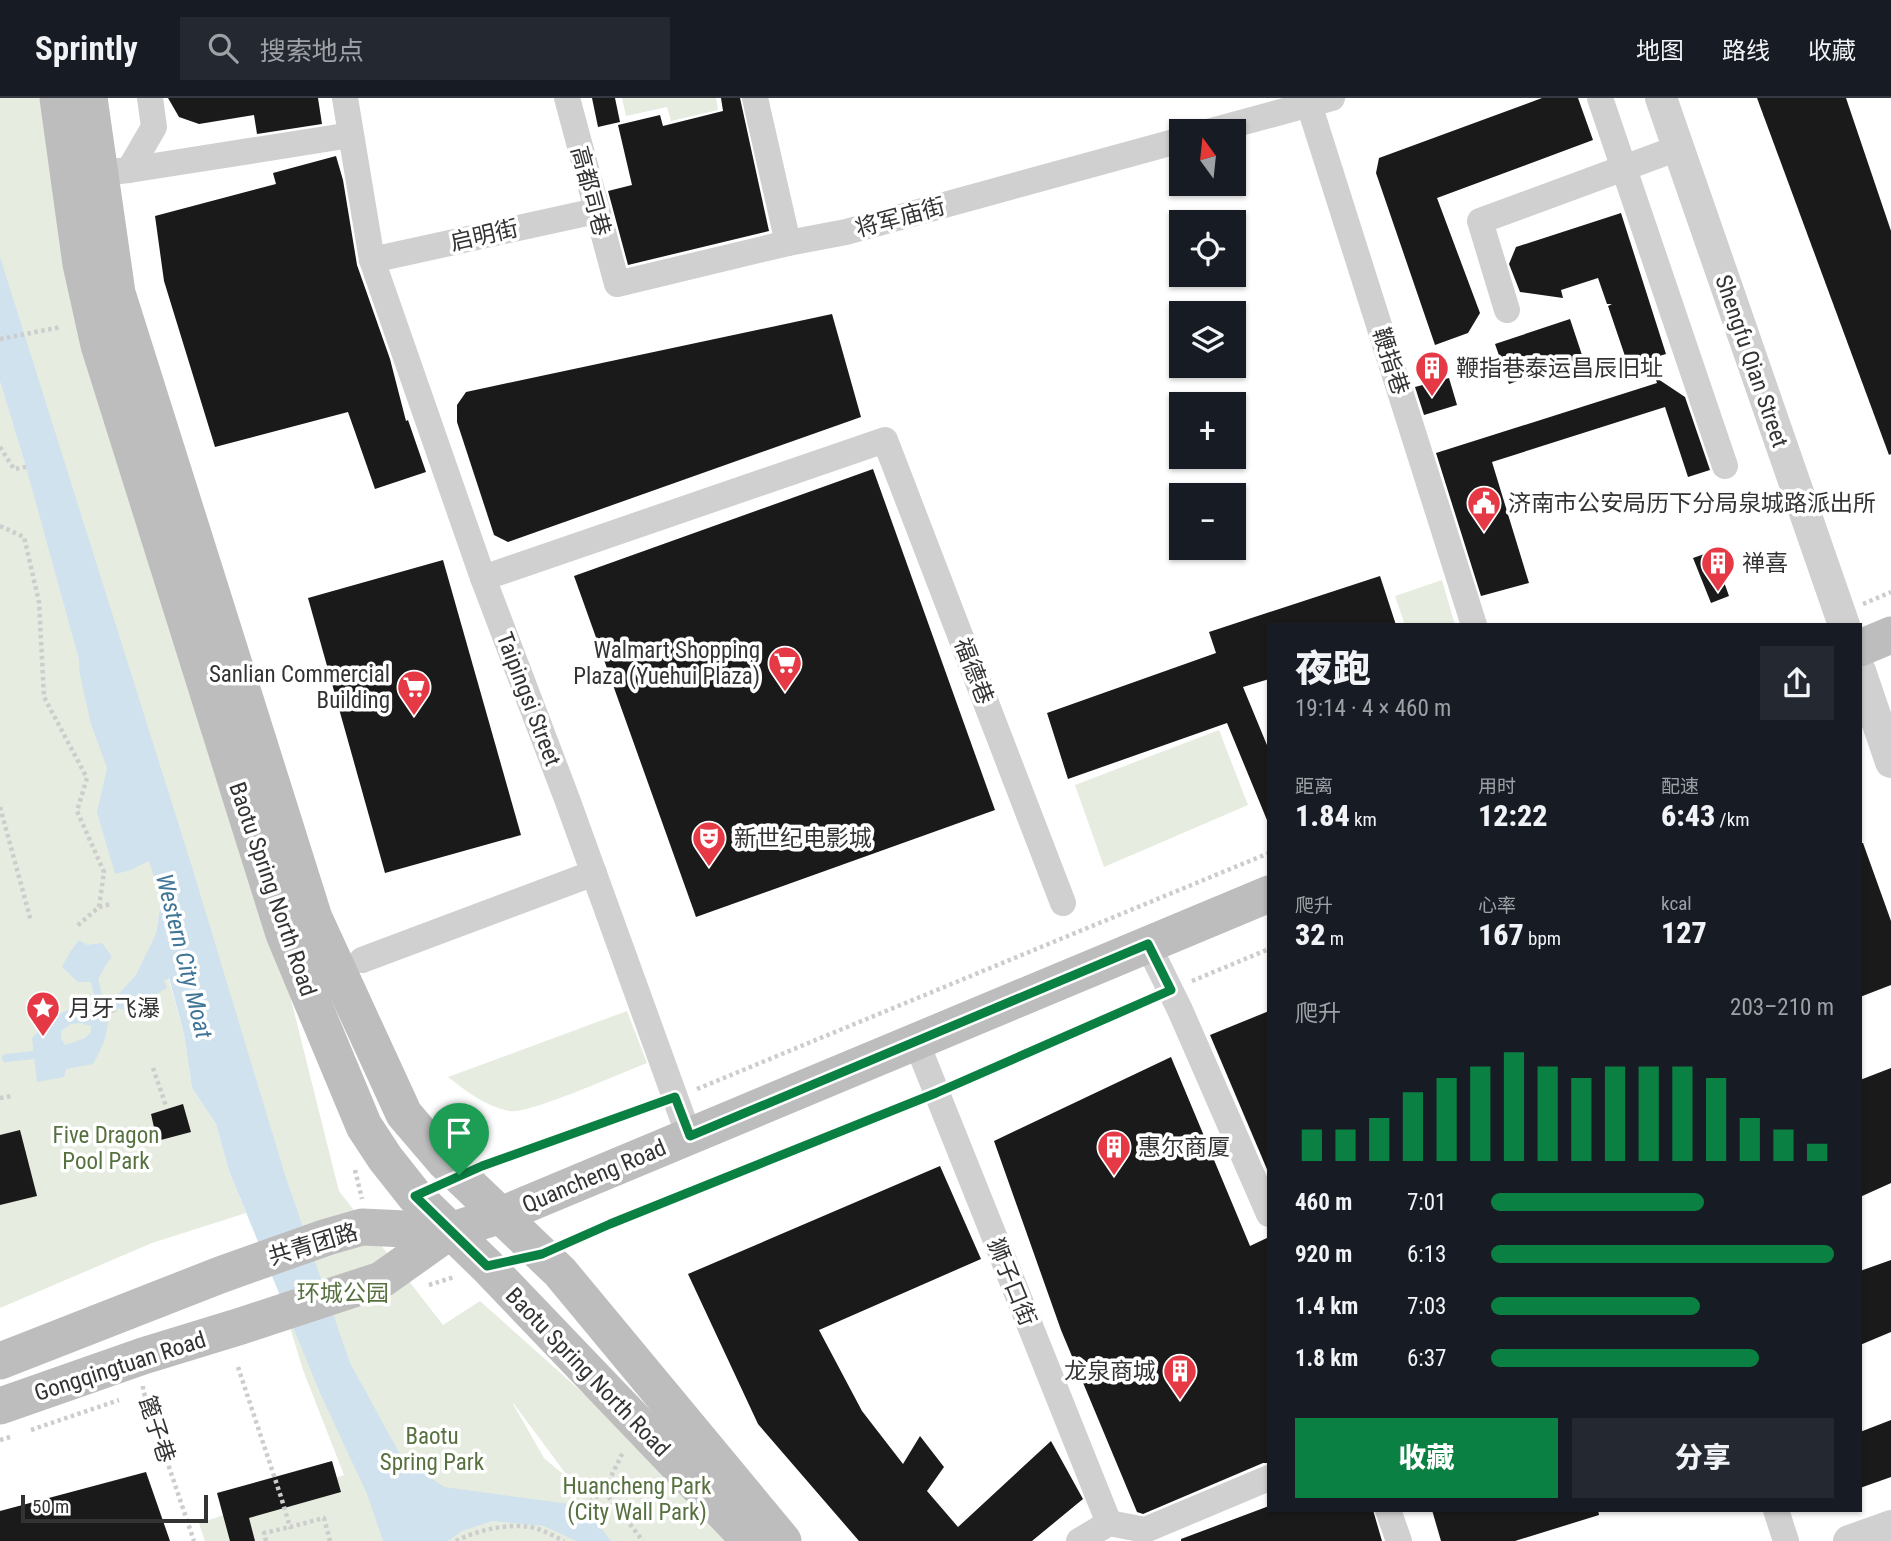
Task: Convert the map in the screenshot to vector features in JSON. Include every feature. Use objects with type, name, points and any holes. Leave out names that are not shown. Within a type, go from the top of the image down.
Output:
[{"type":"main road","name":"Baotu Spring North Road","points":[[58,98],[80,264],[99,345],[284,934],[364,1126],[384,1158],[415,1196],[487,1266],[749,1541]]},
{"type":"main road","name":"Baotu Spring North Road","points":[[89,98],[115,172],[117,293],[314,918],[404,1114],[459,1175],[560,1272],[783,1541]]},
{"type":"main road","points":[[1862,647],[1891,635]]},
{"type":"main road","name":"Quancheng Road","points":[[500,1214],[1267,895]]},
{"type":"main road","name":"共青团路","points":[[241,1326],[381,1280],[450,1231],[500,1214]]},
{"type":"main road","name":"共青团路","points":[[220,1275],[362,1227],[450,1231]]},
{"type":"main road","name":"Gongqingtuan Road","points":[[0,1361],[220,1275]]},
{"type":"main road","name":"Gongqingtuan Road","points":[[0,1406],[143,1356],[241,1326]]},
{"type":"street","points":[[115,172],[155,127],[150,98]]},
{"type":"street","name":"Taipingsi Street","points":[[345,98],[372,260],[482,578],[690,1136]]},
{"type":"street","name":"高都司巷","points":[[567,98],[617,284]]},
{"type":"street","points":[[755,98],[788,243]]},
{"type":"street","points":[[1600,98],[1725,466]]},
{"type":"street","name":"Shengfu Qian Street","points":[[1661,98],[1843,623]]},
{"type":"street","points":[[1246,121],[1316,100]]},
{"type":"street","name":"鞭指巷","points":[[1316,100],[1473,623]]},
{"type":"street","points":[[115,172],[351,135]]},
{"type":"street","name":"将军庙街","points":[[617,284],[788,243],[846,232],[1169,142]]},
{"type":"street","points":[[1507,310],[1480,221],[1678,148]]},
{"type":"street","name":"启明街","points":[[372,260],[596,211]]},
{"type":"street","name":"福德巷","points":[[482,578],[886,440],[1063,903]]},
{"type":"street","points":[[1862,677],[1891,762]]},
{"type":"street","points":[[362,960],[594,873]]},
{"type":"street","points":[[1148,944],[1171,990],[1267,1209]]},
{"type":"street","name":"狮子口街","points":[[916,1041],[1109,1523]]},
{"type":"street","points":[[1079,1541],[1109,1523],[1145,1530],[1267,1479]]},
{"type":"street","points":[[1389,1512],[1399,1541]]},
{"type":"street","points":[[1777,1512],[1786,1541]]},
{"type":"street","points":[[1849,1541],[1891,1526]]},
{"type":"path","points":[[0,339],[61,327]]},
{"type":"path","points":[[0,447],[14,469],[26,467]]},
{"type":"path","points":[[0,527],[24,537],[39,602],[44,697],[87,778],[77,811],[104,872],[99,907]]},
{"type":"path","points":[[0,807],[31,921]]},
{"type":"path","points":[[459,1175],[675,1097],[1267,854]]},
{"type":"path","points":[[77,926],[99,907],[111,904]]},
{"type":"path","points":[[542,1254],[936,1093],[1267,950]]},
{"type":"path","points":[[108,996],[114,1013]]},
{"type":"path","points":[[153,1068],[166,1106]]},
{"type":"path","points":[[0,1098],[12,1096]]},
{"type":"path","points":[[424,1287],[487,1266]]},
{"type":"path","name":"篦子巷","points":[[143,1356],[143,1390],[194,1541]]},
{"type":"path","points":[[238,1367],[289,1527]]},
{"type":"path","points":[[584,1506],[604,1491],[627,1445]]},
{"type":"path","points":[[604,1491],[643,1541]]},
{"type":"path","points":[[266,1541],[264,1533],[324,1518],[330,1541]]},
{"type":"path","points":[[456,1541],[484,1530],[507,1527],[536,1528],[564,1541]]},
{"type":"green space","points":[[0,98],[65,98],[339,1191],[443,1325],[480,1301],[748,1541],[205,1541],[199,1523],[344,1475],[303,1370],[200,1032],[166,881],[27,468],[79,660],[156,879],[161,899],[156,934],[184,1034],[192,1088],[216,1124],[229,1171],[246,1213],[152,1243],[0,1308],[0,382],[26,467],[0,317]],"holes":[[[514,1404],[572,1482],[544,1458]]]},
{"type":"green space","points":[[622,98],[716,98],[718,110],[671,121],[667,107],[626,116]]},
{"type":"green space","points":[[1442,580],[1454,623],[1404,623],[1395,596]]},
{"type":"green space","points":[[1219,730],[1248,805],[1104,867],[1075,785]]},
{"type":"green space","points":[[627,1011],[647,1063],[555,1100],[509,1111],[484,1102],[448,1077]]},
{"type":"water","name":"Western City Moat","points":[[0,257],[192,867],[285,1175],[350,1363],[402,1458],[444,1487],[584,1506],[611,1541],[576,1541],[544,1526],[492,1521],[462,1531],[448,1541],[383,1541],[367,1494],[320,1393],[229,1171],[216,1124],[192,1088],[184,1034],[169,978],[164,981],[167,988],[125,1011],[119,1008],[109,1014],[104,1040],[93,1064],[66,1069],[64,1077],[37,1082],[32,1038],[52,1017],[76,1007],[112,1001],[136,975],[156,934],[161,899],[149,861],[115,874],[97,812],[107,768],[91,724],[79,660],[0,382]],"holes":[[[71,1024],[91,1026],[91,1032],[85,1038],[65,1045],[61,1038],[61,1031]]]},
{"type":"water","points":[[79,940],[87,945],[102,943],[112,957],[95,982],[78,982],[62,967]]},
{"type":"building","points":[[168,98],[318,98],[322,124],[257,134],[254,115],[199,124],[179,117]]},
{"type":"building","points":[[592,98],[615,98],[620,122],[598,127]]},
{"type":"building","points":[[721,98],[740,98],[769,231],[628,265],[608,191],[632,185],[618,125],[660,115],[663,126],[723,111]]},
{"type":"building","points":[[1542,98],[1578,98],[1593,140],[1437,198],[1480,313],[1468,333],[1435,345],[1376,173],[1379,158]]},
{"type":"building","points":[[1757,98],[1846,98],[1891,231],[1889,455]]},
{"type":"building","points":[[336,156],[343,180],[357,265],[390,359],[406,421],[408,420],[426,472],[375,489],[348,412],[215,447],[164,281],[155,216],[276,184],[273,173]]},
{"type":"building","points":[[1621,213],[1666,354],[1636,363],[1626,359],[1608,306],[1612,304],[1607,304],[1598,278],[1561,290],[1563,298],[1520,292],[1509,264],[1516,247]]},
{"type":"building","points":[[832,314],[861,417],[508,542],[494,535],[457,422],[457,405],[466,392]]},
{"type":"building","points":[[1570,319],[1583,358],[1509,384],[1495,344]]},
{"type":"building","points":[[1655,377],[1685,397],[1710,470],[1688,477],[1665,407],[1492,462],[1529,583],[1481,596],[1436,453],[1657,383]]},
{"type":"building","name":"鞭指巷泰运昌辰旧址","points":[[1449,378],[1457,405],[1424,415],[1415,387]]},
{"type":"building","name":"Walmart Shopping Plaza (Yuehui Plaza)","points":[[873,469],[995,810],[696,917],[574,576]]},
{"type":"building","points":[[1713,551],[1729,596],[1711,603],[1693,558]]},
{"type":"building","name":"Sanlian Commercial Building","points":[[443,560],[521,835],[385,873],[308,598]]},
{"type":"building","points":[[1380,576],[1395,623],[1267,623],[1267,680],[1243,687],[1267,745],[1267,820],[1227,723],[1068,779],[1047,713],[1216,653],[1209,632]]},
{"type":"building","points":[[1862,843],[1891,921],[1891,985],[1862,996]]},
{"type":"building","points":[[1267,1012],[1267,1169],[1210,1035]]},
{"type":"building","points":[[1171,1057],[1250,1246],[1267,1238],[1267,1463],[1143,1514],[1137,1512],[1061,1330],[994,1141]]},
{"type":"building","points":[[1891,1068],[1891,1183],[1862,1196],[1862,1079]]},
{"type":"building","points":[[183,1104],[191,1132],[157,1141],[151,1114]]},
{"type":"building","points":[[20,1130],[37,1196],[0,1205],[0,1135]]},
{"type":"building","points":[[940,1166],[981,1259],[819,1330],[862,1411],[903,1464],[920,1436],[944,1467],[927,1491],[958,1527],[1051,1441],[1083,1499],[1032,1541],[859,1541],[758,1424],[688,1274]]},
{"type":"building","points":[[1891,1260],[1891,1332],[1862,1344],[1862,1270]]},
{"type":"building","points":[[1891,1420],[1891,1477],[1862,1487],[1862,1431]]},
{"type":"building","points":[[332,1461],[341,1492],[249,1518],[255,1541],[230,1541],[217,1493]]},
{"type":"building","points":[[146,1472],[170,1541],[0,1541],[0,1511]]},
{"type":"building","points":[[1267,1507],[1267,1512],[1374,1512],[1382,1541],[1181,1541]]},
{"type":"building","points":[[1433,1512],[1598,1512],[1599,1515],[1515,1541],[1441,1541]]},
{"type":"waterway","points":[[95,982],[100,1004]]},
{"type":"waterway","points":[[6,1058],[34,1055]]},
{"type":"place","name":"鞭指巷泰运昌辰旧址","points":[[1432,398]]},
{"type":"place","name":"济南市公安局历下分局泉城路派出所","points":[[1484,533]]},
{"type":"place","name":"禅喜","points":[[1718,593]]},
{"type":"place","name":"Walmart Shopping Plaza (Yuehui Plaza)","points":[[785,693]]},
{"type":"place","name":"Sanlian Commercial Building","points":[[414,717]]},
{"type":"place","name":"新世纪电影城","points":[[709,868]]},
{"type":"place","name":"月牙飞瀑","points":[[43,1038]]},
{"type":"place","name":"惠尔商厦","points":[[1114,1177]]},
{"type":"place","name":"龙泉商城","points":[[1180,1401]]},
{"type":"route","points":[[1148,944],[1171,990],[936,1093],[542,1254],[487,1266],[415,1196],[459,1175],[675,1097],[690,1136],[1148,944]]},
{"type":"park label","name":"Five Dragon Pool Park","points":[[106,1148]]},
{"type":"park label","name":"环城公园","points":[[343,1293]]},
{"type":"park label","name":"Baotu Spring Park","points":[[432,1449]]},
{"type":"park label","name":"Huancheng Park (City Wall Park)","points":[[637,1499]]}]
